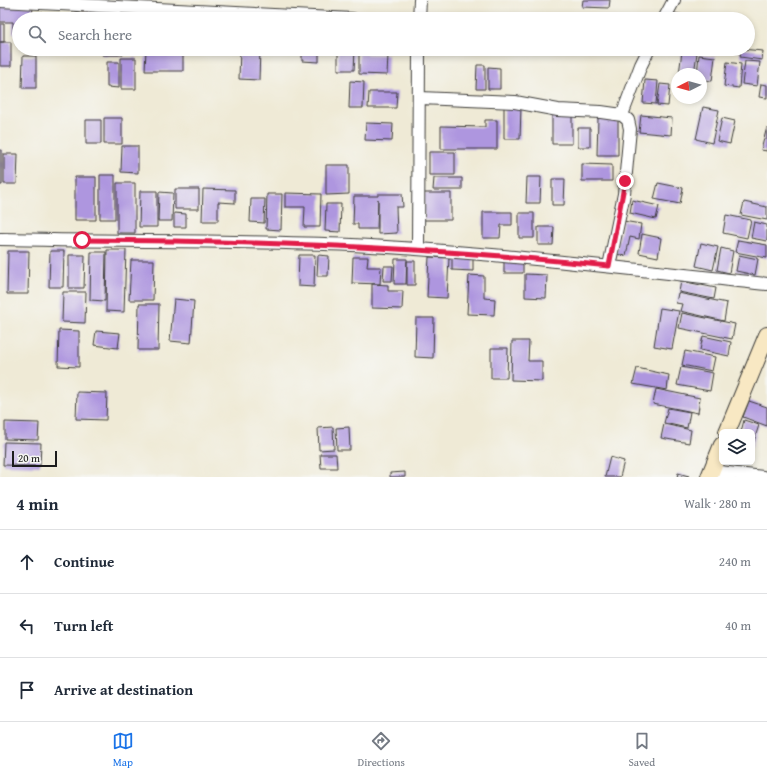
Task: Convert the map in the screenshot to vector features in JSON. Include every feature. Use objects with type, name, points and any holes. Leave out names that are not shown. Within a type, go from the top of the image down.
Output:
[{"type":"main road","points":[[728,429],[767,335]]},
{"type":"street","points":[[419,12],[420,0]]},
{"type":"street","points":[[668,12],[674,0]]},
{"type":"street","points":[[0,1],[216,12]]},
{"type":"street","points":[[418,249],[419,56]]},
{"type":"street","points":[[622,116],[646,56]]},
{"type":"street","points":[[420,98],[515,102],[558,110],[601,112],[622,116],[628,120],[630,129],[624,194],[609,266]]},
{"type":"street","points":[[0,239],[303,243],[418,249],[609,266],[767,284]]},
{"type":"street","points":[[714,464],[763,477]]},
{"type":"building","points":[[583,0],[610,0],[609,8],[582,7]]},
{"type":"building","points":[[0,5],[33,6],[33,12],[12,12],[12,22],[0,22]]},
{"type":"building","points":[[0,24],[4,24],[4,42],[0,42]]},
{"type":"building","points":[[0,42],[11,42],[11,66],[0,66]]},
{"type":"building","points":[[755,50],[763,51],[762,60],[740,57],[755,56]]},
{"type":"building","points":[[23,56],[36,56],[36,88],[22,88]]},
{"type":"building","points":[[146,56],[183,56],[183,71],[145,71]]},
{"type":"building","points":[[240,56],[260,56],[259,80],[239,79]]},
{"type":"building","points":[[302,56],[319,56],[319,62],[302,61]]},
{"type":"building","points":[[338,56],[355,56],[354,70],[338,70]]},
{"type":"building","points":[[359,56],[388,56],[387,75],[359,74]]},
{"type":"building","points":[[681,56],[697,56],[695,68],[680,68]]},
{"type":"building","points":[[699,56],[715,57],[712,81],[707,81],[707,68],[698,68]]},
{"type":"building","points":[[121,58],[136,58],[136,89],[121,89]]},
{"type":"building","points":[[745,61],[760,62],[757,86],[742,84]]},
{"type":"building","points":[[107,62],[119,62],[119,88],[107,87]]},
{"type":"building","points":[[727,62],[741,64],[739,88],[724,86]]},
{"type":"building","points":[[477,65],[485,65],[485,89],[476,89]]},
{"type":"building","points":[[488,67],[500,68],[500,89],[488,89]]},
{"type":"building","points":[[645,80],[658,81],[656,104],[643,103]]},
{"type":"building","points":[[350,81],[364,82],[363,108],[349,108]]},
{"type":"building","points":[[660,84],[670,85],[668,106],[657,105]]},
{"type":"building","points":[[761,84],[767,85],[767,98],[759,97]]},
{"type":"building","points":[[369,92],[397,92],[396,108],[368,108]]},
{"type":"building","points":[[504,107],[521,107],[520,139],[504,139]]},
{"type":"building","points":[[703,107],[719,110],[712,143],[696,139]]},
{"type":"building","points":[[552,115],[572,116],[572,144],[552,144]]},
{"type":"building","points":[[641,115],[672,118],[671,135],[639,132]]},
{"type":"building","points":[[104,118],[122,118],[122,144],[104,144]]},
{"type":"building","points":[[598,118],[618,119],[618,155],[597,155]]},
{"type":"building","points":[[722,118],[735,121],[730,144],[717,141]]},
{"type":"building","points":[[86,120],[101,120],[101,144],[86,144]]},
{"type":"building","points":[[485,120],[497,120],[497,149],[441,149],[441,126],[485,127]]},
{"type":"building","points":[[366,123],[393,124],[392,141],[365,140]]},
{"type":"building","points":[[767,127],[767,151],[761,150]]},
{"type":"building","points":[[578,128],[590,128],[590,147],[578,147]]},
{"type":"building","points":[[122,146],[138,146],[138,173],[121,172]]},
{"type":"building","points":[[0,150],[2,150],[2,185],[0,185]]},
{"type":"building","points":[[429,152],[455,152],[455,175],[429,175]]},
{"type":"building","points":[[4,154],[18,154],[17,184],[4,184]]},
{"type":"building","points":[[582,164],[612,165],[612,181],[582,181]]},
{"type":"building","points":[[326,165],[349,165],[349,194],[326,195]]},
{"type":"building","points":[[100,175],[115,175],[115,219],[100,219]]},
{"type":"building","points":[[75,177],[96,177],[96,220],[75,220]]},
{"type":"building","points":[[527,177],[541,177],[540,203],[526,203]]},
{"type":"building","points":[[434,178],[462,178],[462,190],[433,190]]},
{"type":"building","points":[[552,179],[565,179],[564,205],[552,205]]},
{"type":"building","points":[[117,183],[135,183],[135,233],[117,233]]},
{"type":"building","points":[[658,183],[683,188],[680,204],[654,199]]},
{"type":"building","points":[[175,189],[199,189],[199,209],[175,209]]},
{"type":"building","points":[[203,189],[235,190],[235,203],[218,202],[218,221],[202,221]]},
{"type":"building","points":[[140,191],[157,191],[157,227],[139,227]]},
{"type":"building","points":[[159,192],[173,193],[172,221],[158,221]]},
{"type":"building","points":[[285,193],[321,194],[320,227],[304,227],[305,207],[285,207]]},
{"type":"building","points":[[424,193],[451,193],[451,220],[424,220]]},
{"type":"building","points":[[267,194],[282,194],[281,230],[266,229]]},
{"type":"building","points":[[378,194],[402,194],[403,207],[396,207],[397,233],[378,234],[378,199],[377,229],[358,229],[358,224],[353,224],[354,196],[378,196]]},
{"type":"building","points":[[251,199],[265,199],[264,223],[250,222]]},
{"type":"building","points":[[632,200],[659,206],[656,219],[630,213]]},
{"type":"building","points":[[744,202],[767,207],[767,220],[741,215]]},
{"type":"building","points":[[326,204],[341,204],[340,232],[325,231]]},
{"type":"building","points":[[483,212],[512,212],[512,225],[501,225],[500,238],[483,238]]},
{"type":"building","points":[[174,213],[186,214],[186,227],[174,227]]},
{"type":"building","points":[[519,213],[534,213],[534,238],[519,238]]},
{"type":"building","points":[[726,215],[751,220],[747,238],[723,233]]},
{"type":"building","points":[[623,221],[641,224],[639,239],[630,237],[626,256],[616,254]]},
{"type":"building","points":[[754,222],[767,225],[767,241],[751,238]]},
{"type":"building","points":[[538,227],[554,227],[553,245],[538,245]]},
{"type":"building","points":[[642,234],[661,238],[658,257],[639,253]]},
{"type":"building","points":[[738,240],[767,245],[767,258],[735,252]]},
{"type":"building","points":[[701,243],[718,247],[713,270],[696,266]]},
{"type":"building","points":[[721,248],[733,251],[729,273],[717,270]]},
{"type":"building","points":[[107,250],[126,250],[124,312],[106,311]]},
{"type":"building","points":[[8,251],[29,251],[28,294],[7,294]]},
{"type":"building","points":[[50,251],[64,251],[63,287],[49,287]]},
{"type":"building","points":[[91,252],[106,252],[105,301],[90,300]]},
{"type":"building","points":[[69,255],[85,255],[84,288],[69,288]]},
{"type":"building","points":[[299,255],[315,255],[314,287],[298,286]]},
{"type":"building","points":[[318,255],[329,256],[328,276],[317,276]]},
{"type":"building","points":[[739,255],[758,259],[755,275],[736,271]]},
{"type":"building","points":[[353,257],[368,257],[367,267],[381,267],[380,284],[352,283]]},
{"type":"building","points":[[429,257],[449,258],[447,298],[427,297]]},
{"type":"building","points":[[452,257],[473,258],[473,271],[452,270]]},
{"type":"building","points":[[395,259],[407,259],[406,284],[394,284]]},
{"type":"building","points":[[131,260],[154,260],[153,300],[129,300]]},
{"type":"building","points":[[407,261],[415,261],[415,285],[407,285]]},
{"type":"building","points":[[504,261],[523,261],[523,273],[504,273]]},
{"type":"building","points":[[384,266],[393,266],[392,281],[383,281]]},
{"type":"building","points":[[525,274],[547,275],[546,298],[525,297]]},
{"type":"building","points":[[469,275],[484,276],[484,298],[495,299],[494,315],[467,314]]},
{"type":"building","points":[[681,281],[716,288],[714,299],[679,292]]},
{"type":"building","points":[[372,284],[388,285],[388,291],[403,291],[402,309],[372,308]]},
{"type":"building","points":[[63,292],[86,292],[85,323],[62,322]]},
{"type":"building","points":[[678,293],[727,303],[724,321],[680,311],[682,304],[676,303]]},
{"type":"building","points":[[174,299],[194,301],[191,343],[170,341]]},
{"type":"building","points":[[139,304],[159,304],[158,350],[138,350]]},
{"type":"building","points":[[660,308],[679,311],[672,349],[654,346]]},
{"type":"building","points":[[682,313],[735,324],[732,339],[679,328]]},
{"type":"building","points":[[416,318],[434,318],[433,358],[415,357]]},
{"type":"building","points":[[59,330],[79,331],[79,367],[58,366]]},
{"type":"building","points":[[96,331],[120,333],[118,348],[94,345]]},
{"type":"building","points":[[703,336],[731,342],[729,356],[700,350]]},
{"type":"building","points":[[512,341],[529,341],[528,361],[542,361],[542,381],[511,380]]},
{"type":"building","points":[[491,348],[508,348],[507,378],[491,378]]},
{"type":"building","points":[[685,351],[715,357],[712,371],[682,365]]},
{"type":"building","points":[[681,367],[713,373],[710,391],[677,385]]},
{"type":"building","points":[[637,368],[669,375],[667,390],[633,384]]},
{"type":"building","points":[[656,389],[700,398],[698,413],[653,404]]},
{"type":"building","points":[[77,392],[107,393],[106,420],[76,419]]},
{"type":"building","points":[[749,401],[767,407],[767,426],[743,417]]},
{"type":"building","points":[[668,408],[690,412],[687,428],[664,423]]},
{"type":"building","points":[[744,420],[759,425],[755,438],[755,429],[742,429]]},
{"type":"building","points":[[5,422],[39,423],[38,440],[5,439]]},
{"type":"building","points":[[664,424],[691,430],[689,443],[661,438]]},
{"type":"building","points":[[333,427],[334,449],[319,450],[318,428]]},
{"type":"building","points":[[349,427],[350,450],[337,450],[336,428]]},
{"type":"building","points":[[4,442],[41,443],[40,466],[3,465]]},
{"type":"building","points":[[320,454],[336,454],[337,468],[321,468]]},
{"type":"building","points":[[610,457],[624,461],[620,477],[605,477]]},
{"type":"building","points":[[405,472],[405,477],[390,477],[390,473]]},
{"type":"building","points":[[678,473],[689,476],[677,477]]},
{"type":"route","points":[[82,240],[156,240],[354,245],[508,256],[609,266],[624,194],[625,181]]}]
